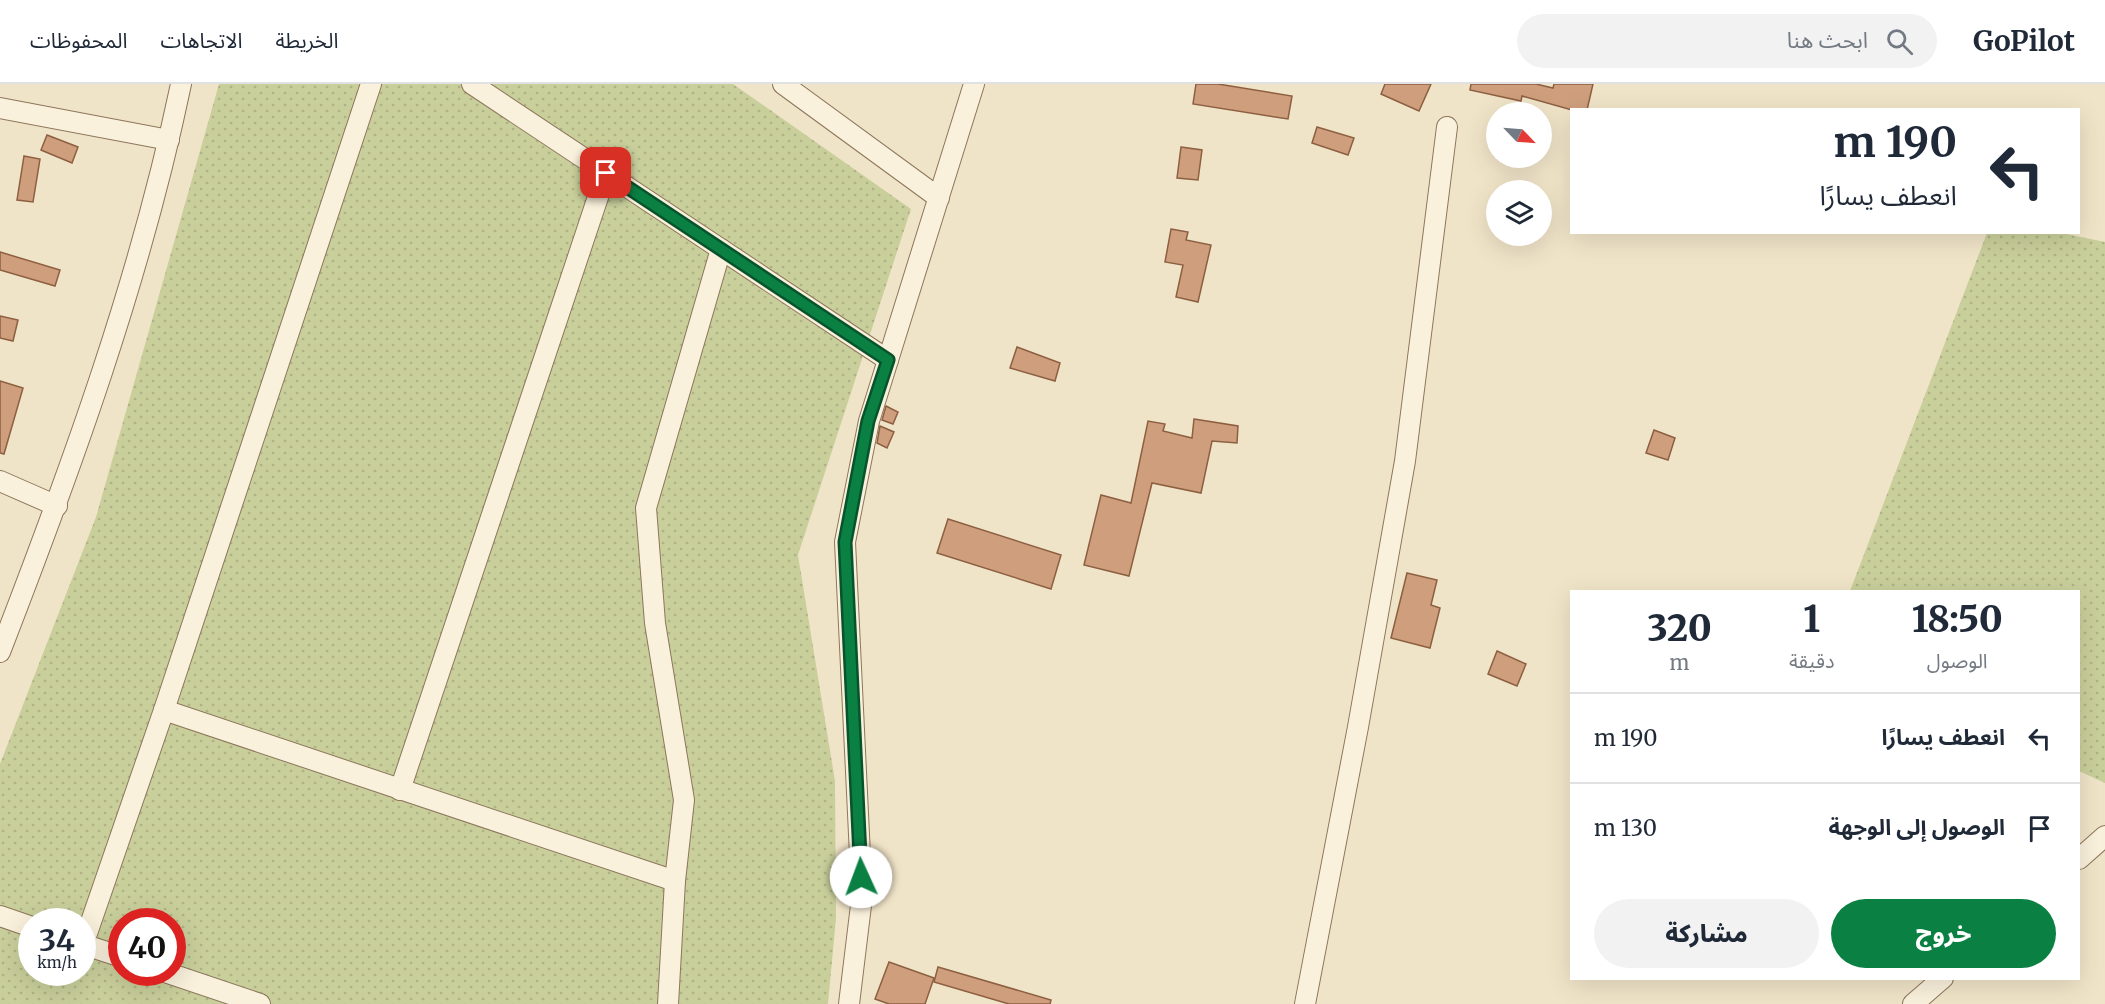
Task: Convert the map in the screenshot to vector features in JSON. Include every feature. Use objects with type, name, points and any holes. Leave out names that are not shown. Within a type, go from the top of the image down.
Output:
[{"type":"street","points":[[0,652],[57,506],[117,333],[169,140],[181,84]]},
{"type":"street","points":[[95,908],[164,710],[371,84]]},
{"type":"street","points":[[472,84],[888,360]]},
{"type":"street","points":[[783,84],[939,198]]},
{"type":"street","points":[[849,1004],[862,897],[845,542],[868,421],[974,84]]},
{"type":"street","points":[[0,108],[169,140]]},
{"type":"street","points":[[1305,1004],[1358,727],[1405,461],[1447,127]]},
{"type":"street","points":[[400,790],[606,173]]},
{"type":"street","points":[[668,1004],[675,881],[684,800],[655,623],[646,508],[721,249]]},
{"type":"street","points":[[0,481],[57,506]]},
{"type":"street","points":[[164,710],[675,881]]},
{"type":"street","points":[[2080,858],[2105,836]]},
{"type":"street","points":[[0,916],[18,922]]},
{"type":"street","points":[[186,979],[260,1004]]},
{"type":"street","points":[[1913,1004],[1941,980]]},
{"type":"green space","points":[[219,84],[733,84],[911,209],[798,555],[835,781],[836,918],[828,1004],[0,1004],[0,764],[96,517]]},
{"type":"green space","points":[[1987,234],[2067,234],[2105,242],[2105,783],[2080,771],[2080,590],[1850,590]]},
{"type":"building","points":[[1196,84],[1218,84],[1292,96],[1288,119],[1193,104]]},
{"type":"building","points":[[1385,84],[1431,84],[1419,111],[1381,94]]},
{"type":"building","points":[[1471,84],[1536,84],[1553,88],[1554,84],[1593,84],[1587,108],[1570,109],[1552,104],[1552,102],[1522,96],[1521,101],[1470,90]]},
{"type":"building","points":[[1317,127],[1354,138],[1348,155],[1312,143]]},
{"type":"building","points":[[47,135],[78,147],[72,163],[41,150]]},
{"type":"building","points":[[1181,147],[1202,150],[1198,180],[1177,178]]},
{"type":"building","points":[[24,156],[40,159],[33,202],[17,200]]},
{"type":"building","points":[[1171,229],[1188,232],[1186,240],[1211,245],[1198,302],[1176,297],[1183,265],[1165,262]]},
{"type":"building","points":[[0,252],[60,270],[55,286],[0,270]]},
{"type":"building","points":[[0,316],[18,320],[13,341],[0,338]]},
{"type":"building","points":[[1017,347],[1060,363],[1055,381],[1010,368]]},
{"type":"building","points":[[0,381],[23,388],[4,454],[0,453]]},
{"type":"building","points":[[886,406],[898,412],[893,424],[882,420]]},
{"type":"building","points":[[1194,419],[1238,426],[1237,443],[1212,441],[1201,493],[1152,483],[1129,576],[1084,565],[1101,495],[1131,503],[1148,421],[1165,424],[1163,431],[1192,438]]},
{"type":"building","points":[[880,426],[894,432],[887,448],[877,443]]},
{"type":"building","points":[[1654,430],[1675,438],[1668,460],[1646,453]]},
{"type":"building","points":[[948,519],[1061,555],[1051,589],[937,553]]},
{"type":"building","points":[[1407,573],[1437,580],[1431,605],[1440,608],[1430,648],[1391,638]]},
{"type":"building","points":[[1497,651],[1526,664],[1517,686],[1488,674]]},
{"type":"building","points":[[889,962],[934,978],[925,1004],[889,1004],[875,999]]},
{"type":"building","points":[[938,967],[1051,1000],[1050,1004],[1009,1004],[934,982]]},
{"type":"route","points":[[606,173],[888,360],[868,421],[845,542],[861,877]]}]
